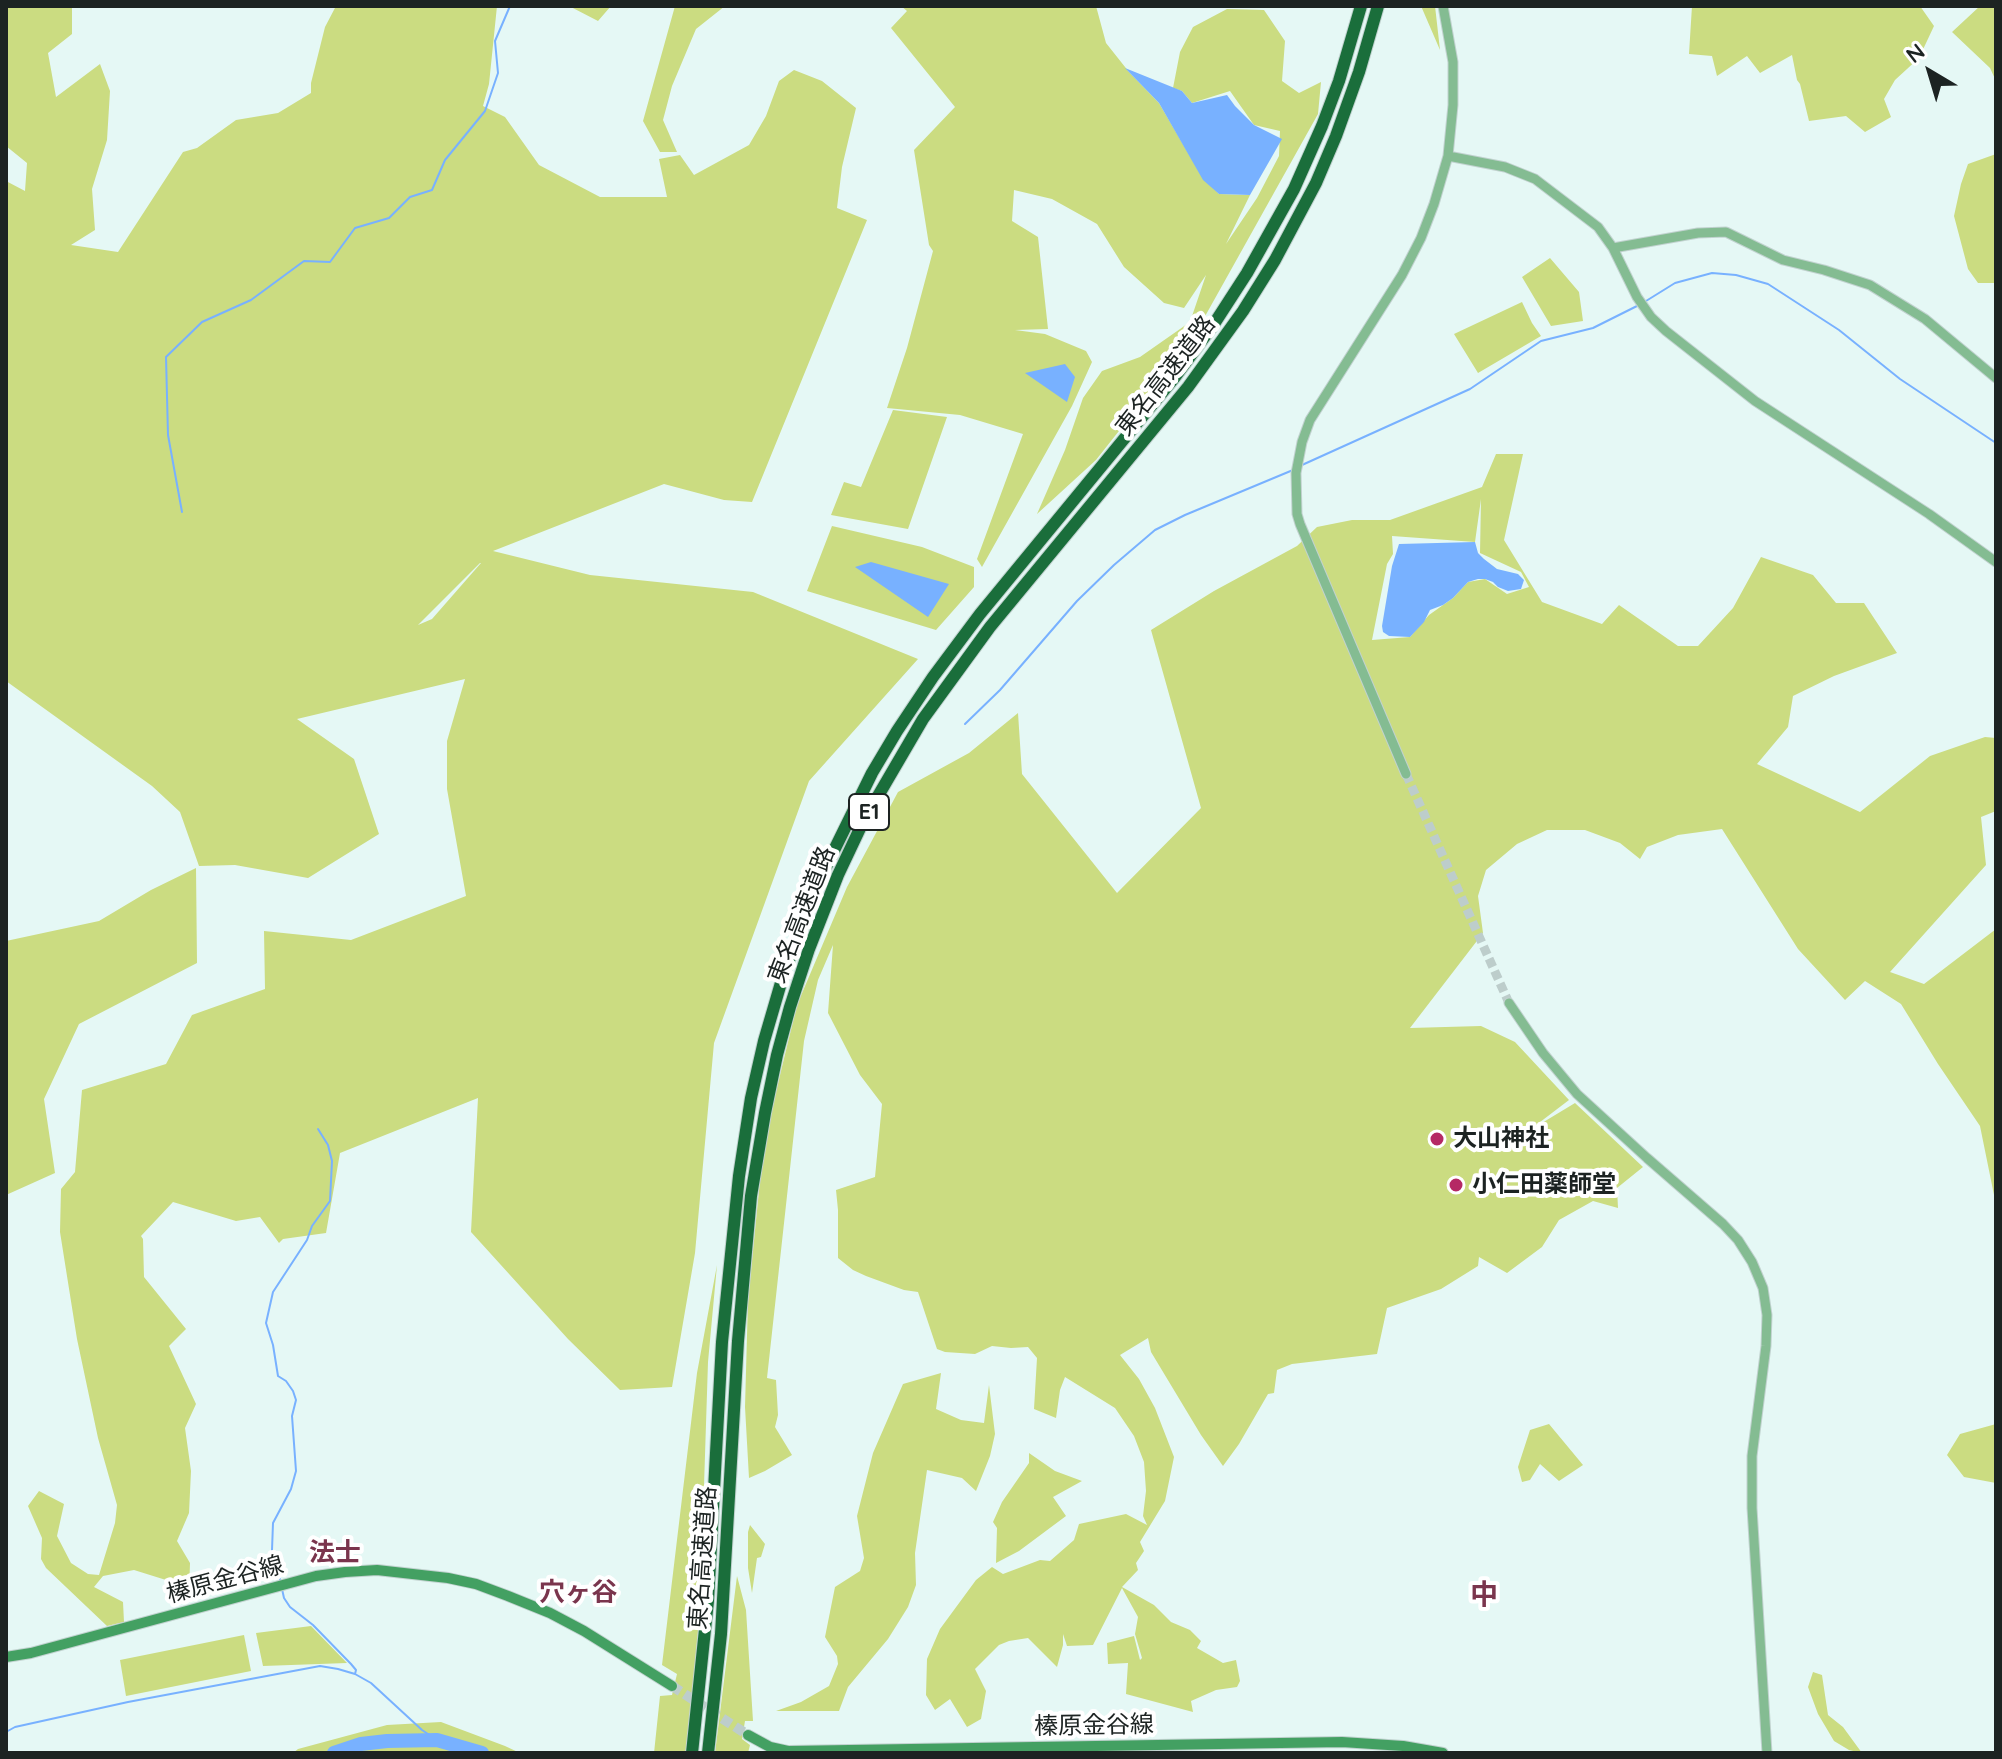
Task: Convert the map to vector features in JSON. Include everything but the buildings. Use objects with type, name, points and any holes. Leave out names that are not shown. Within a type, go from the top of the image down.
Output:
[{"type":"highway","name":"東名高速道路","points":[[692,1753],[708,1601],[722,1342],[739,1176],[751,1098],[764,1041],[802,924],[829,858],[872,773],[933,677],[980,614],[1175,377],[1247,273],[1294,189],[1322,126],[1361,6]]},
{"type":"highway","name":"東名高速道路","points":[[708,1753],[721,1634],[738,1341],[751,1196],[777,1055],[809,949],[864,820],[923,719],[990,627],[1165,417],[1263,280],[1324,164],[1359,72],[1378,6]]},
{"type":"main road","name":"榛原金谷線","points":[[6,1657],[31,1653],[316,1576],[377,1570],[448,1578],[508,1596],[584,1631],[672,1686]]},
{"type":"main road","name":"榛原金谷線","points":[[748,1735],[770,1747],[788,1751],[1342,1742],[1403,1746],[1443,1753]]},
{"type":"street","points":[[1406,774],[1300,524],[1296,473],[1310,420],[1395,286],[1421,238],[1434,204],[1448,156],[1453,105],[1453,62],[1443,6]]},
{"type":"street","points":[[1448,156],[1505,167],[1535,179],[1598,227],[1613,248],[1637,297],[1666,331],[1755,401],[1929,514],[1996,562]]},
{"type":"street","points":[[1613,248],[1698,233],[1726,232],[1783,260],[1870,285],[1925,319],[1996,378]]},
{"type":"street","points":[[1509,1003],[1543,1053],[1577,1094],[1738,1240],[1763,1288],[1767,1315],[1766,1346],[1752,1456],[1752,1508],[1767,1753]]},
{"type":"green space","points":[[6,6],[72,6],[72,34],[48,53],[56,97],[100,64],[110,91],[107,140],[92,189],[95,230],[71,245],[118,252],[183,152],[197,148],[236,120],[278,113],[311,93],[325,27],[336,6],[497,6],[489,84],[483,106],[505,117],[539,165],[600,197],[667,197],[659,159],[680,155],[694,175],[749,145],[766,116],[779,81],[794,70],[822,81],[856,108],[842,167],[837,208],[867,220],[752,502],[724,500],[664,484],[493,551],[590,575],[753,592],[918,659],[809,781],[714,1043],[695,1253],[672,1387],[620,1390],[568,1339],[471,1232],[478,1098],[340,1153],[326,1233],[283,1239],[279,1243],[260,1217],[236,1221],[173,1202],[141,1236],[144,1277],[186,1329],[169,1346],[196,1404],[185,1428],[191,1471],[189,1513],[177,1541],[190,1563],[189,1593],[166,1580],[134,1570],[103,1576],[94,1587],[123,1602],[124,1622],[107,1626],[46,1568],[41,1559],[42,1538],[28,1506],[39,1491],[64,1504],[57,1536],[71,1563],[88,1574],[99,1575],[115,1523],[117,1505],[98,1438],[77,1339],[60,1232],[61,1189],[75,1172],[82,1090],[166,1064],[192,1015],[265,989],[264,931],[351,940],[466,896],[447,789],[447,741],[465,679],[297,719],[354,759],[379,834],[308,878],[235,865],[199,866],[180,812],[152,786],[6,681],[6,181],[25,191],[27,163],[6,146]],"holes":[[[481,563],[432,619],[418,625]]]},
{"type":"green space","points":[[569,6],[611,6],[598,21]]},
{"type":"green space","points":[[675,6],[725,6],[696,29],[672,86],[663,120],[677,152],[660,152],[643,121]]},
{"type":"green space","points":[[901,6],[1096,6],[1106,43],[1159,103],[1201,175],[1219,194],[1250,195],[1226,244],[1257,198],[1279,156],[1280,131],[1254,125],[1230,91],[1192,103],[1182,91],[1173,88],[1180,52],[1193,27],[1227,9],[1264,10],[1285,41],[1282,81],[1299,93],[1321,82],[1318,114],[1194,336],[1096,460],[1037,514],[1065,450],[1083,398],[1102,371],[1140,357],[1190,322],[1206,275],[1184,308],[1164,303],[1124,267],[1097,224],[1052,199],[1014,190],[1012,221],[1038,237],[1048,329],[1015,330],[1045,334],[1086,351],[1092,362],[1072,406],[982,567],[977,559],[1023,434],[960,415],[887,408],[933,251],[929,245],[914,150],[955,107],[891,28],[907,11]]},
{"type":"green space","points":[[1421,6],[1435,6],[1440,50]]},
{"type":"green space","points":[[1692,6],[1920,6],[1934,26],[1919,58],[1895,80],[1884,99],[1891,117],[1865,132],[1846,116],[1809,121],[1792,55],[1760,73],[1747,56],[1717,76],[1712,56],[1689,54]]},
{"type":"green space","points":[[1980,6],[1996,6],[1996,81],[1990,68],[1952,32]]},
{"type":"green space","points":[[1996,154],[1996,283],[1978,283],[1968,269],[1954,216],[1968,164]]},
{"type":"green space","points":[[1550,258],[1579,292],[1583,321],[1551,326],[1522,277]]},
{"type":"green space","points":[[1522,302],[1541,336],[1478,373],[1454,334]]},
{"type":"green space","points":[[893,410],[947,417],[908,529],[831,515],[844,482],[861,487]]},
{"type":"green space","points":[[1496,454],[1523,454],[1504,540],[1542,602],[1602,624],[1619,605],[1678,646],[1698,646],[1733,608],[1761,557],[1813,575],[1836,603],[1864,603],[1897,653],[1834,676],[1793,696],[1788,727],[1757,764],[1860,812],[1930,756],[1985,737],[1996,738],[1996,811],[1981,817],[1986,865],[1890,972],[1924,984],[1996,929],[1996,1199],[1980,1126],[1901,1004],[1865,981],[1845,1000],[1798,949],[1722,829],[1678,835],[1647,847],[1640,859],[1620,843],[1585,830],[1547,830],[1517,844],[1486,870],[1478,896],[1483,933],[1410,1028],[1481,1026],[1515,1042],[1569,1100],[1527,1132],[1575,1103],[1643,1167],[1617,1188],[1618,1208],[1593,1201],[1559,1220],[1542,1247],[1507,1273],[1479,1257],[1478,1266],[1441,1289],[1387,1308],[1377,1354],[1292,1364],[1277,1370],[1274,1393],[1268,1394],[1223,1466],[1151,1352],[1148,1338],[1120,1355],[1139,1379],[1155,1408],[1174,1457],[1165,1501],[1140,1542],[1144,1551],[1136,1563],[1138,1570],[1122,1587],[1154,1605],[1171,1622],[1190,1630],[1201,1641],[1197,1648],[1223,1663],[1236,1660],[1240,1681],[1237,1687],[1216,1690],[1191,1701],[1193,1712],[1126,1694],[1128,1663],[1108,1664],[1107,1643],[1134,1636],[1140,1660],[1142,1658],[1135,1634],[1138,1617],[1122,1588],[1093,1645],[1067,1646],[1063,1634],[1057,1667],[1028,1638],[999,1645],[975,1669],[986,1691],[981,1719],[967,1727],[950,1699],[935,1710],[926,1695],[927,1659],[940,1629],[976,1580],[992,1567],[1003,1574],[1040,1560],[1050,1561],[1074,1540],[1079,1524],[1126,1514],[1147,1525],[1143,1516],[1146,1491],[1144,1462],[1134,1436],[1115,1408],[1065,1377],[1056,1418],[1034,1409],[1037,1358],[1028,1347],[992,1346],[975,1354],[937,1349],[918,1292],[866,1276],[838,1258],[836,1190],[875,1177],[882,1104],[860,1075],[828,1013],[833,945],[818,980],[804,1041],[767,1378],[776,1380],[778,1415],[775,1427],[792,1455],[749,1478],[745,1407],[748,1300],[764,1141],[797,1005],[847,887],[898,792],[969,753],[1018,713],[1022,774],[1117,893],[1201,808],[1151,630],[1297,546],[1317,527],[1352,520],[1390,520],[1482,487]],"holes":[[[1481,499],[1480,553],[1521,572],[1529,587],[1507,594],[1485,579],[1468,582],[1453,598],[1429,615],[1410,637],[1372,640],[1387,564],[1393,554],[1392,536],[1475,542]]]},
{"type":"green space","points":[[832,526],[922,547],[974,567],[974,587],[936,630],[807,591]]},
{"type":"green space","points":[[196,868],[197,963],[79,1024],[44,1099],[55,1173],[6,1195],[6,941],[99,921]]},
{"type":"green space","points":[[717,1265],[708,1362],[700,1610],[688,1740],[685,1753],[654,1753],[660,1696],[672,1695],[677,1674],[662,1665],[697,1373]]},
{"type":"green space","points":[[941,1373],[936,1409],[961,1420],[984,1423],[989,1385],[995,1434],[976,1491],[962,1478],[927,1470],[915,1553],[916,1585],[908,1607],[888,1639],[848,1687],[839,1711],[776,1711],[801,1702],[829,1686],[838,1664],[837,1656],[825,1637],[835,1587],[860,1571],[864,1558],[857,1516],[873,1453],[903,1384]]},
{"type":"green space","points":[[1549,1424],[1583,1465],[1559,1481],[1540,1464],[1530,1480],[1522,1482],[1518,1467],[1530,1430]]},
{"type":"green space","points":[[1996,1424],[1996,1483],[1964,1477],[1947,1455],[1960,1434]]},
{"type":"green space","points":[[1029,1453],[1055,1471],[1082,1481],[1053,1497],[1066,1516],[1019,1551],[996,1563],[997,1528],[993,1522],[1002,1502],[1029,1463]]},
{"type":"green space","points":[[750,1525],[765,1544],[761,1557],[757,1558],[752,1593],[748,1568]]},
{"type":"green space","points":[[737,1576],[746,1610],[753,1721],[745,1721],[742,1739],[750,1745],[748,1753],[715,1753]]},
{"type":"green space","points":[[311,1626],[347,1663],[263,1666],[256,1633]]},
{"type":"green space","points":[[244,1635],[251,1671],[126,1696],[120,1660]]},
{"type":"green space","points":[[1813,1672],[1822,1675],[1828,1715],[1843,1727],[1862,1753],[1834,1741],[1818,1714],[1808,1687]]},
{"type":"green space","points":[[441,1722],[520,1753],[293,1753],[298,1749],[387,1725]]},
{"type":"water","points":[[1125,68],[1182,91],[1192,103],[1227,95],[1254,125],[1282,139],[1250,195],[1219,194],[1203,180],[1159,103]]},
{"type":"water","points":[[1065,364],[1075,377],[1067,402],[1025,373]]},
{"type":"water","points":[[1475,542],[1478,553],[1484,559],[1497,569],[1518,574],[1524,580],[1521,589],[1508,591],[1485,579],[1468,582],[1453,598],[1430,610],[1410,637],[1389,636],[1383,632],[1392,566],[1399,544]]},
{"type":"water","points":[[871,562],[949,584],[928,617],[855,567]]},
{"type":"waterway","points":[[182,512],[168,435],[166,357],[202,322],[251,300],[304,261],[330,262],[355,228],[389,218],[410,197],[432,190],[445,160],[485,111],[498,73],[495,41],[510,6]]},
{"type":"waterway","points":[[1646,301],[1675,283],[1712,273],[1736,275],[1768,284],[1839,330],[1900,379],[1996,443]]},
{"type":"waterway","points":[[1302,465],[1470,389],[1541,341],[1593,328],[1637,306]]},
{"type":"waterway","points":[[965,724],[1000,690],[1077,601],[1155,530],[1293,470]]},
{"type":"waterway","points":[[281,1583],[272,1550],[273,1523],[291,1489],[296,1471],[292,1416],[296,1400],[286,1381],[278,1376],[266,1323],[273,1292],[330,1201],[332,1161],[328,1145],[318,1129]]},
{"type":"waterway","points":[[282,1589],[290,1607],[313,1625],[351,1664],[356,1670],[355,1674]]},
{"type":"waterway","points":[[6,1732],[15,1727],[128,1702],[320,1666],[355,1674],[371,1683],[437,1740]]},
{"type":"waterway","points":[[334,1753],[361,1744],[437,1740],[482,1753]]},
{"type":"tunnel","points":[[1406,774],[1509,1003]]},
{"type":"tunnel","points":[[672,1686],[748,1735]]},
{"type":"place","name":"大山神社","points":[[1437,1139]]},
{"type":"place","name":"小仁田薬師堂","points":[[1456,1185]]},
{"type":"district","name":"法士","points":[[335,1553]]},
{"type":"district","name":"穴ヶ谷","points":[[578,1593]]},
{"type":"district","name":"中","points":[[1484,1596]]}]
